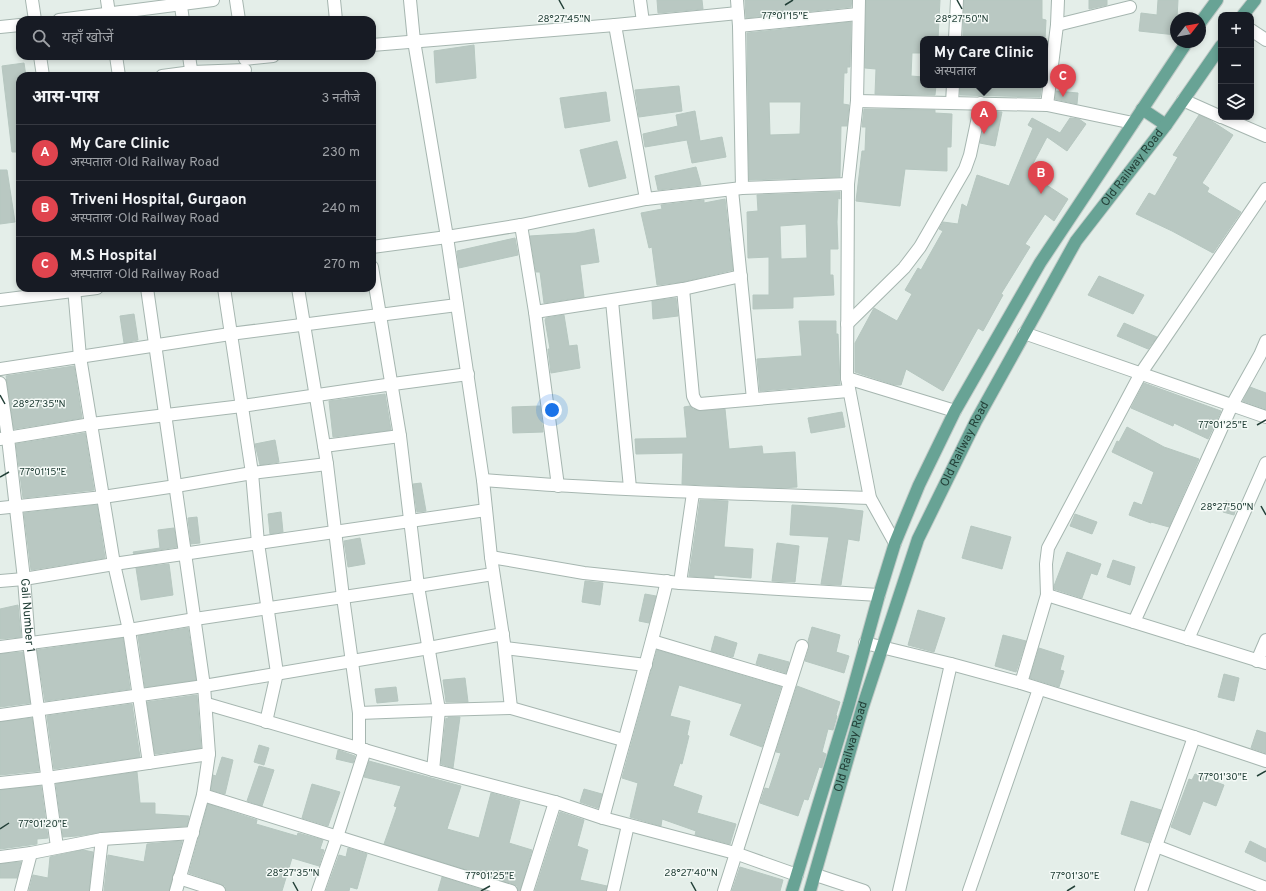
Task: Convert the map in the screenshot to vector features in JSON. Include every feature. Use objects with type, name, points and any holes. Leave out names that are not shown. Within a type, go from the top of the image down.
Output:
[{"type":"main road","points":[[1206,15],[1217,0]]},
{"type":"main road","points":[[1245,12],[1254,0]]},
{"type":"main road","name":"Old Railway Road","points":[[792,891],[849,704],[895,543],[919,485],[955,411],[1040,263],[1183,48]]},
{"type":"main road","name":"Old Railway Road","points":[[810,891],[862,709],[918,539],[976,421],[1076,241],[1166,125],[1220,48]]},
{"type":"main road","points":[[1142,109],[1166,125]]},
{"type":"street","points":[[32,0],[34,16]]},
{"type":"street","points":[[107,0],[110,16]]},
{"type":"street","points":[[115,16],[180,2],[213,0]]},
{"type":"street","points":[[236,0],[238,16]]},
{"type":"street","points":[[334,0],[336,16]]},
{"type":"street","points":[[410,0],[414,41],[468,374],[483,480],[491,557],[505,648],[511,708]]},
{"type":"street","points":[[640,0],[643,22]]},
{"type":"street","points":[[737,0],[739,26],[737,189],[741,276],[753,399]]},
{"type":"street","points":[[859,0],[857,101],[848,184],[847,378],[848,391],[870,498],[895,543]]},
{"type":"street","points":[[955,36],[957,0]]},
{"type":"street","points":[[1047,105],[1057,24],[1058,0]]},
{"type":"street","points":[[180,2],[182,16]]},
{"type":"street","points":[[1057,24],[1130,7]]},
{"type":"street","points":[[376,45],[615,25],[738,13]]},
{"type":"street","points":[[739,26],[858,14]]},
{"type":"street","points":[[0,27],[16,25]]},
{"type":"street","points":[[615,25],[646,199]]},
{"type":"street","points":[[1254,32],[1266,40]]},
{"type":"street","points":[[41,60],[42,72]]},
{"type":"street","points":[[117,60],[118,72]]},
{"type":"street","points":[[190,60],[192,72]]},
{"type":"street","points":[[204,72],[245,65],[261,60]]},
{"type":"street","points":[[952,103],[953,88]]},
{"type":"street","points":[[1183,100],[1218,116]]},
{"type":"street","points":[[857,101],[1047,105],[1133,123]]},
{"type":"street","points":[[847,324],[904,268],[920,247],[965,169],[970,155],[981,103]]},
{"type":"street","points":[[1228,120],[1266,136]]},
{"type":"street","points":[[376,247],[447,238],[521,225],[646,199],[737,189],[848,184]]},
{"type":"street","points":[[1021,683],[1047,595],[1046,564],[1048,548],[1141,373],[1266,189]]},
{"type":"street","points":[[521,225],[535,312],[558,486]]},
{"type":"street","points":[[535,312],[683,289],[741,276]]},
{"type":"street","points":[[376,289],[393,384],[418,586],[439,710],[433,770]]},
{"type":"street","points":[[683,289],[694,398],[696,402],[700,404],[848,391]]},
{"type":"street","points":[[0,300],[54,292]]},
{"type":"street","points":[[74,292],[80,357],[114,564],[129,630],[149,762]]},
{"type":"street","points":[[148,292],[207,704],[209,754],[193,834],[176,891]]},
{"type":"street","points":[[225,292],[252,473],[258,543],[277,673],[266,722]]},
{"type":"street","points":[[299,292],[327,464],[359,713],[362,750],[337,837],[318,891]]},
{"type":"street","points":[[612,301],[630,488]]},
{"type":"street","points":[[0,369],[230,334],[381,316],[457,305]]},
{"type":"street","points":[[1024,333],[1266,417]]},
{"type":"street","points":[[1134,622],[1232,405],[1260,355],[1266,341]]},
{"type":"street","points":[[4,439],[91,424],[242,406],[468,374]]},
{"type":"street","points":[[847,378],[955,411]]},
{"type":"street","name":"Gali Number 1","points":[[0,383],[4,439],[15,506],[24,579],[29,643],[57,847]]},
{"type":"street","points":[[324,446],[400,436]]},
{"type":"street","points":[[1188,639],[1266,462]]},
{"type":"street","points":[[0,508],[103,497],[252,473],[327,464]]},
{"type":"street","points":[[483,480],[558,486],[630,488],[693,493],[870,498]]},
{"type":"street","points":[[680,583],[693,493]]},
{"type":"street","points":[[0,581],[24,579],[114,564],[186,555],[486,510]]},
{"type":"street","points":[[491,557],[584,573],[680,583],[879,595]]},
{"type":"street","points":[[0,648],[129,630],[494,574]]},
{"type":"street","points":[[602,818],[623,740],[646,665],[667,581]]},
{"type":"street","points":[[1047,595],[1262,662],[1266,640]]},
{"type":"street","points":[[0,715],[204,686],[503,634]]},
{"type":"street","points":[[652,641],[790,682]]},
{"type":"street","points":[[866,644],[951,664],[1021,683],[1266,761]]},
{"type":"street","points":[[724,891],[802,646]]},
{"type":"street","points":[[505,648],[646,665]]},
{"type":"street","points":[[899,891],[951,664]]},
{"type":"street","points":[[969,891],[1039,689]]},
{"type":"street","points":[[207,704],[433,770],[555,802],[602,818],[736,853],[797,875]]},
{"type":"street","points":[[359,713],[511,708],[623,740]]},
{"type":"street","points":[[1141,891],[1194,737]]},
{"type":"street","points":[[0,782],[47,778],[209,754]]},
{"type":"street","points":[[202,795],[511,891]]},
{"type":"street","points":[[527,891],[555,802]]},
{"type":"street","points":[[613,891],[628,825]]},
{"type":"street","points":[[0,857],[31,853],[102,839],[193,834]]},
{"type":"street","points":[[96,891],[102,839]]},
{"type":"street","points":[[1156,846],[1266,888]]},
{"type":"street","points":[[21,891],[31,853]]},
{"type":"street","points":[[816,874],[864,891]]},
{"type":"street","points":[[179,878],[219,891]]},
{"type":"building","points":[[657,0],[702,0],[703,9],[658,13]]},
{"type":"building","points":[[745,0],[852,0],[851,7],[746,18]]},
{"type":"building","points":[[866,0],[940,0],[938,36],[920,36],[920,53],[912,53],[911,76],[920,77],[920,88],[936,88],[935,95],[875,94],[876,69],[865,68]]},
{"type":"building","points":[[964,0],[1042,0],[1042,19],[1046,20],[1045,36],[963,36]]},
{"type":"building","points":[[1089,0],[1107,0],[1107,5],[1089,9]]},
{"type":"building","points":[[1158,0],[1178,0],[1177,12],[1170,12],[1170,34],[1139,31],[1141,13],[1157,15]]},
{"type":"building","points":[[851,22],[850,67],[847,67],[847,73],[844,73],[843,104],[849,105],[847,126],[841,126],[840,177],[749,180],[747,33]],"holes":[[[769,102],[801,102],[800,134],[770,135]]]},
{"type":"building","points":[[474,45],[476,78],[436,83],[434,51]]},
{"type":"building","points":[[24,63],[25,72],[16,72],[16,152],[12,152],[2,66]]},
{"type":"building","points":[[679,86],[682,111],[639,117],[635,90]]},
{"type":"building","points":[[960,88],[1042,88],[1040,97],[960,95]]},
{"type":"building","points":[[1056,91],[1078,93],[1077,104],[1055,99]]},
{"type":"building","points":[[606,92],[610,121],[565,128],[560,98]]},
{"type":"building","points":[[864,109],[935,110],[935,113],[952,114],[951,147],[947,147],[947,171],[905,169],[900,206],[856,201],[862,151],[865,151],[866,127],[862,127]]},
{"type":"building","points":[[695,111],[700,141],[722,137],[726,157],[692,163],[687,140],[645,147],[643,134],[678,126],[676,115]]},
{"type":"building","points":[[987,111],[1002,112],[995,146],[980,143]]},
{"type":"building","points":[[1199,115],[1210,120],[1233,135],[1202,183],[1209,188],[1207,192],[1241,212],[1213,253],[1136,214],[1149,193],[1155,196],[1178,157],[1173,155]]},
{"type":"building","points":[[1032,118],[1060,133],[1070,118],[1079,119],[1086,124],[1067,151],[1047,137],[1028,173],[1068,199],[1054,221],[1045,214],[1025,244],[1030,247],[1001,294],[1003,295],[983,331],[978,328],[943,391],[906,369],[901,385],[895,385],[855,372],[855,343],[874,308],[897,321],[912,294],[905,290],[918,268],[921,270],[943,231],[939,229],[943,222],[958,224],[962,204],[967,207],[977,175],[1009,186],[1033,128],[1028,125]]},
{"type":"building","points":[[617,141],[626,178],[589,187],[580,150]]},
{"type":"building","points":[[696,167],[701,185],[658,190],[655,176]]},
{"type":"building","points":[[0,170],[7,170],[15,222],[0,224]]},
{"type":"building","points":[[840,192],[840,199],[838,198],[837,222],[838,249],[830,249],[830,275],[833,275],[834,295],[793,297],[793,308],[753,309],[753,295],[769,295],[769,257],[748,258],[747,212],[758,211],[757,195]],"holes":[[[806,224],[807,258],[781,259],[780,226]]]},
{"type":"building","points":[[725,199],[733,270],[682,282],[657,285],[652,247],[649,248],[641,213],[662,209],[661,205],[704,200],[704,203]]},
{"type":"building","points":[[594,229],[599,262],[580,265],[584,297],[544,303],[540,272],[536,272],[530,236],[576,233]]},
{"type":"building","points":[[515,238],[518,255],[459,268],[457,251]]},
{"type":"building","points":[[1099,276],[1144,295],[1133,314],[1088,295]]},
{"type":"building","points":[[676,298],[678,316],[653,319],[652,301]]},
{"type":"building","points":[[134,314],[138,340],[124,343],[120,316]]},
{"type":"building","points":[[564,315],[569,346],[577,345],[580,368],[551,373],[548,349],[550,349],[545,320],[546,318]]},
{"type":"building","points":[[799,321],[836,321],[840,384],[760,391],[757,359],[802,356]]},
{"type":"building","points":[[1124,323],[1157,337],[1148,349],[1117,336]]},
{"type":"building","points":[[74,366],[82,418],[14,429],[6,376]]},
{"type":"building","points":[[1144,383],[1221,411],[1208,439],[1174,423],[1173,426],[1131,408]]},
{"type":"building","points":[[1250,387],[1266,393],[1266,409],[1243,401]]},
{"type":"building","points":[[385,394],[391,430],[333,437],[329,401]]},
{"type":"building","points":[[540,406],[543,432],[513,433],[512,407]]},
{"type":"building","points":[[690,406],[693,409],[700,411],[725,409],[729,449],[762,446],[763,454],[795,452],[797,487],[781,488],[682,484],[683,453],[636,454],[635,439],[687,438],[684,407]]},
{"type":"building","points":[[842,412],[845,427],[811,433],[808,418]]},
{"type":"building","points":[[1127,427],[1164,447],[1199,459],[1169,527],[1151,523],[1129,515],[1134,502],[1142,505],[1154,472],[1112,452],[1117,441],[1119,442]]},
{"type":"building","points":[[85,433],[94,490],[23,498],[16,444]]},
{"type":"building","points":[[275,440],[279,462],[260,465],[255,444]]},
{"type":"building","points":[[421,483],[426,511],[417,512],[413,484]]},
{"type":"building","points":[[700,500],[728,501],[724,547],[753,549],[751,578],[714,575],[714,578],[689,576]]},
{"type":"building","points":[[1226,501],[1237,504],[1234,515],[1223,512]]},
{"type":"building","points":[[97,505],[105,558],[31,570],[24,513]]},
{"type":"building","points":[[792,505],[863,511],[859,541],[848,539],[841,585],[821,584],[829,537],[790,535]]},
{"type":"building","points":[[281,512],[283,532],[270,534],[268,514]]},
{"type":"building","points":[[1075,514],[1097,522],[1092,534],[1070,526]]},
{"type":"building","points":[[197,517],[200,543],[191,544],[188,518]]},
{"type":"building","points":[[971,526],[1011,537],[1002,569],[962,558]]},
{"type":"building","points":[[174,528],[177,547],[134,554],[133,552],[160,548],[158,530]]},
{"type":"building","points":[[360,538],[365,564],[348,567],[344,541]]},
{"type":"building","points":[[777,543],[799,546],[795,582],[772,581]]},
{"type":"building","points":[[1067,552],[1101,564],[1097,575],[1091,573],[1082,598],[1054,589]]},
{"type":"building","points":[[1113,560],[1135,567],[1130,585],[1107,577]]},
{"type":"building","points":[[169,564],[173,595],[141,600],[136,568]]},
{"type":"building","points":[[585,581],[603,583],[600,605],[582,602]]},
{"type":"building","points":[[645,594],[656,596],[649,623],[639,621]]},
{"type":"building","points":[[18,605],[21,637],[0,639],[0,609]]},
{"type":"building","points":[[918,610],[945,618],[934,652],[908,645]]},
{"type":"building","points":[[812,627],[840,635],[836,652],[849,656],[844,673],[805,661],[809,648],[808,641]]},
{"type":"building","points":[[188,628],[196,680],[145,687],[138,636]]},
{"type":"building","points":[[1003,635],[1026,641],[1016,672],[995,666]]},
{"type":"building","points":[[715,636],[737,643],[733,657],[711,651]]},
{"type":"building","points":[[123,638],[130,689],[45,701],[37,650]]},
{"type":"building","points":[[1039,648],[1064,656],[1060,670],[1064,671],[1059,687],[1030,678]]},
{"type":"building","points":[[657,650],[781,687],[762,747],[730,735],[742,704],[679,685],[670,716],[690,721],[687,735],[689,736],[682,764],[680,763],[673,786],[702,796],[697,813],[736,824],[730,844],[695,835],[696,831],[662,819],[661,826],[630,817],[638,783],[622,778]]},
{"type":"building","points":[[23,652],[30,703],[0,707],[0,654]]},
{"type":"building","points":[[759,654],[789,662],[786,673],[756,664]]},
{"type":"building","points":[[1224,674],[1239,678],[1234,701],[1218,697]]},
{"type":"building","points":[[465,678],[468,702],[446,702],[443,680]]},
{"type":"building","points":[[797,686],[840,702],[833,730],[828,729],[822,752],[826,754],[822,768],[819,767],[808,800],[804,799],[798,816],[760,803],[765,788],[769,789],[781,753],[776,752]]},
{"type":"building","points":[[396,687],[398,701],[377,703],[375,689]]},
{"type":"building","points":[[197,695],[201,748],[155,754],[147,702]]},
{"type":"building","points":[[132,704],[140,757],[54,769],[47,716]]},
{"type":"building","points":[[448,717],[460,717],[453,768],[441,764],[446,718],[448,719]]},
{"type":"building","points":[[32,718],[39,771],[0,775],[0,722]]},
{"type":"building","points":[[1257,730],[1266,733],[1266,753],[1251,748]]},
{"type":"building","points":[[259,745],[269,748],[264,765],[254,762]]},
{"type":"building","points":[[338,750],[355,756],[353,763],[336,759]]},
{"type":"building","points":[[222,757],[233,760],[225,794],[211,790],[213,775],[216,776]]},
{"type":"building","points":[[369,761],[461,786],[447,829],[479,838],[491,793],[520,801],[509,843],[532,850],[520,891],[518,891],[517,886],[513,884],[384,844],[397,807],[394,806],[401,786],[364,777]]},
{"type":"building","points":[[259,766],[274,770],[262,806],[247,801]]},
{"type":"building","points":[[137,772],[140,803],[155,803],[155,814],[189,816],[187,826],[102,832],[63,837],[56,784]]},
{"type":"building","points":[[1195,774],[1224,785],[1216,806],[1203,801],[1190,835],[1171,827],[1189,779],[1192,780]]},
{"type":"building","points":[[312,784],[340,792],[328,826],[302,818]]},
{"type":"building","points":[[41,786],[48,838],[37,839],[37,844],[0,849],[0,790]]},
{"type":"building","points":[[584,789],[602,794],[598,808],[580,802]]},
{"type":"building","points":[[1131,801],[1161,810],[1149,843],[1121,834]]},
{"type":"building","points":[[208,804],[257,820],[256,824],[297,836],[298,833],[323,840],[320,849],[324,850],[319,866],[292,858],[282,891],[226,891],[225,886],[221,884],[189,873]]},
{"type":"building","points":[[560,812],[584,820],[577,846],[588,850],[580,880],[607,886],[606,891],[535,891]]},
{"type":"building","points":[[182,841],[169,891],[104,891],[108,855],[144,862],[147,844]]},
{"type":"building","points":[[1250,841],[1266,849],[1266,862],[1245,852]]},
{"type":"building","points":[[348,848],[367,854],[357,889],[350,887],[349,891],[326,891],[339,855],[346,857]]},
{"type":"building","points":[[83,850],[93,852],[89,891],[29,891],[33,875],[48,878],[50,857]]},
{"type":"building","points":[[21,862],[17,878],[0,878],[0,864]]},
{"type":"building","points":[[740,867],[783,880],[780,891],[732,891]]},
{"type":"building","points":[[442,877],[486,891],[438,891]]},
{"type":"place","name":"M.S Hospital","points":[[1063,97]]},
{"type":"place","name":"My Care Clinic","points":[[984,134]]},
{"type":"place","name":"Triveni Hospital, Gurgaon","points":[[1041,194]]}]
